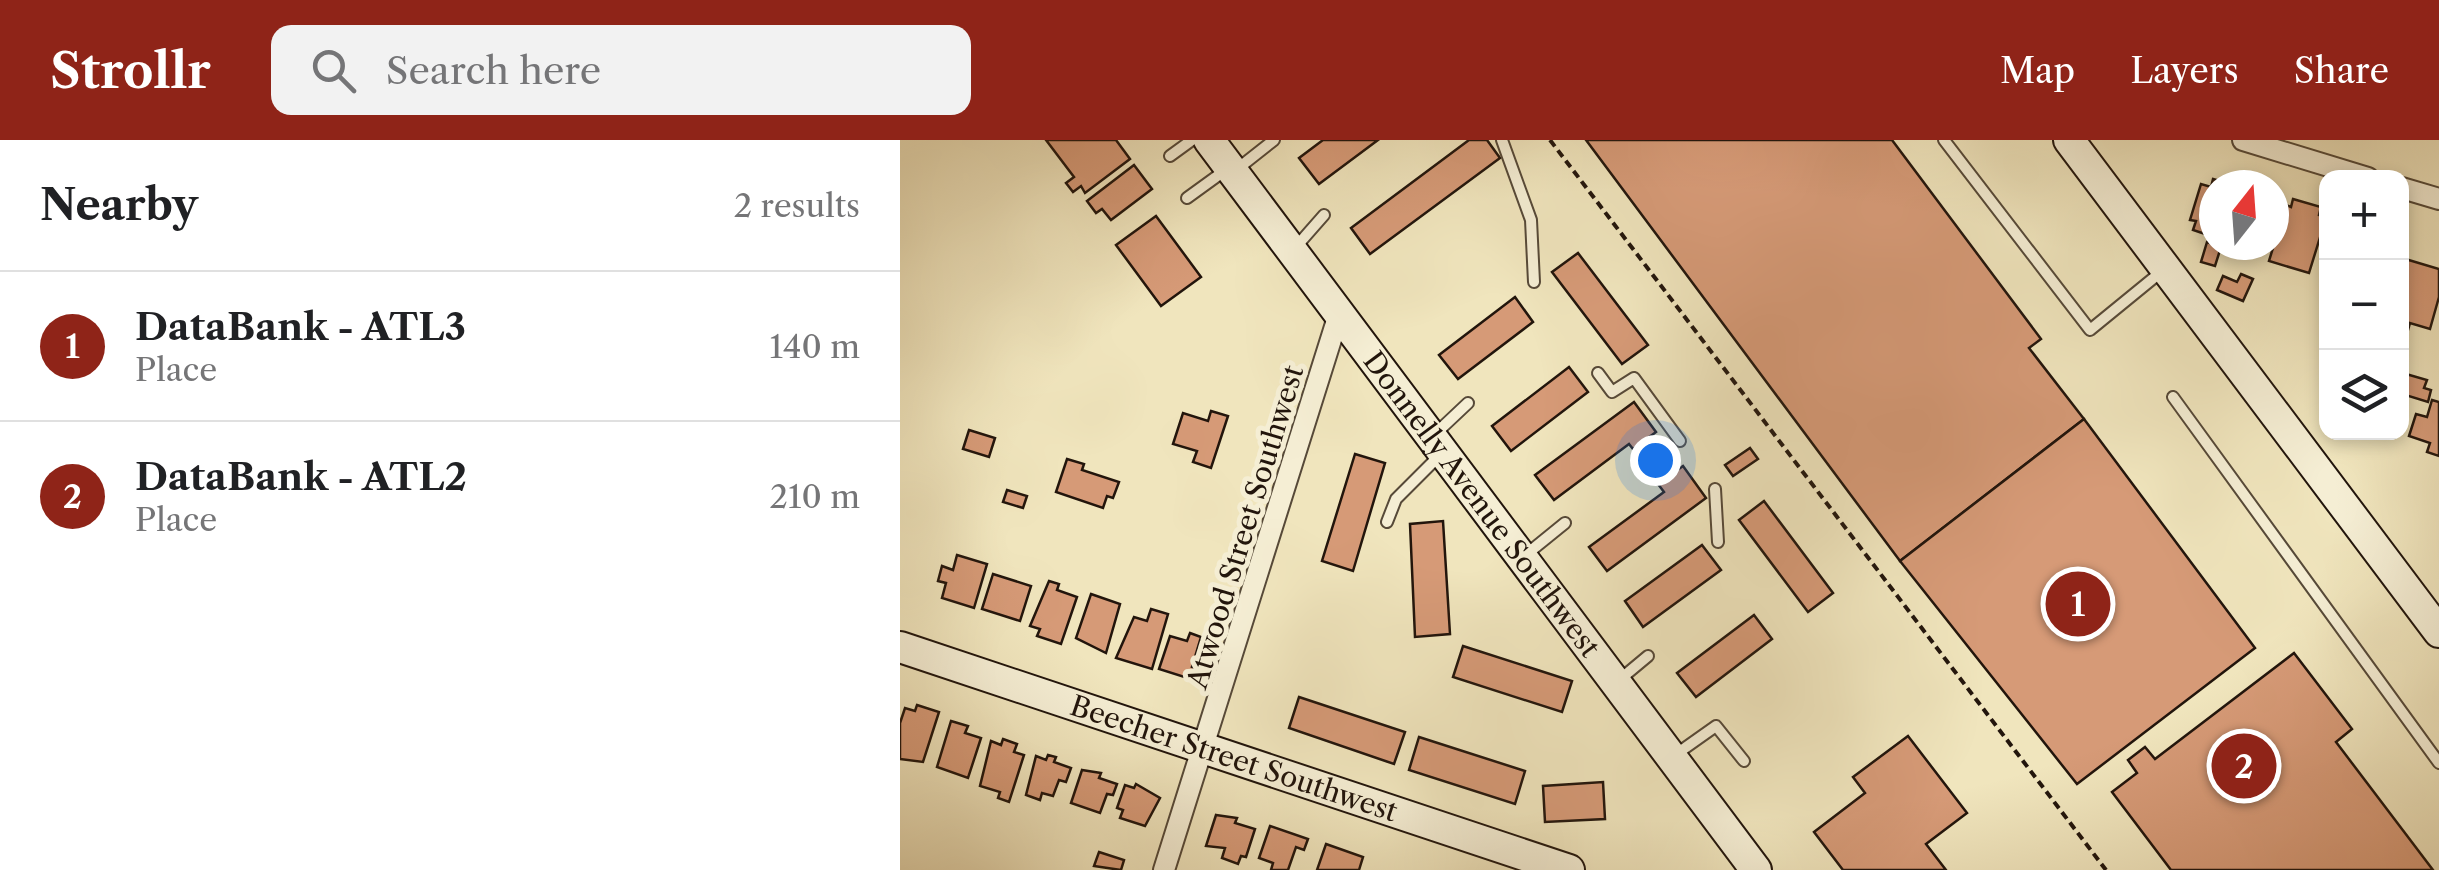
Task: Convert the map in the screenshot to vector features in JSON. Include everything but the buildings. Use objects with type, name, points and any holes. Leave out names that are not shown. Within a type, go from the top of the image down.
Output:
[{"type":"street","name":"Donnelly Avenue Southwest","points":[[1209,140],[1756,870]]},
{"type":"street","points":[[2069,140],[2435,623]]},
{"type":"street","points":[[2244,140],[2342,170]]},
{"type":"street","points":[[2409,190],[2439,199]]},
{"type":"street","name":"Atwood Street Southwest","points":[[1164,870],[1339,314]]},
{"type":"street","name":"Beecher Street Southwest","points":[[900,647],[1569,870]]},
{"type":"lane","points":[[1170,156],[1192,140]]},
{"type":"lane","points":[[1188,198],[1274,140]]},
{"type":"lane","points":[[1502,140],[1532,220],[1534,282]]},
{"type":"lane","points":[[1944,140],[2090,330],[2165,268]]},
{"type":"lane","points":[[1292,251],[1324,214]]},
{"type":"lane","points":[[1598,373],[1612,392],[1634,378],[1680,441]]},
{"type":"lane","points":[[2173,397],[2439,763]]},
{"type":"lane","points":[[1387,522],[1396,499],[1468,402]]},
{"type":"lane","points":[[1715,489],[1718,542]]},
{"type":"lane","points":[[1522,558],[1565,523]]},
{"type":"lane","points":[[1615,683],[1648,656]]},
{"type":"lane","points":[[1671,757],[1716,726],[1744,761]]},
{"type":"path","points":[[1550,140],[2106,870]]},
{"type":"place","name":"DataBank - ATL3","points":[[2078,604]]},
{"type":"place","name":"DataBank - ATL2","points":[[2244,766]]}]
